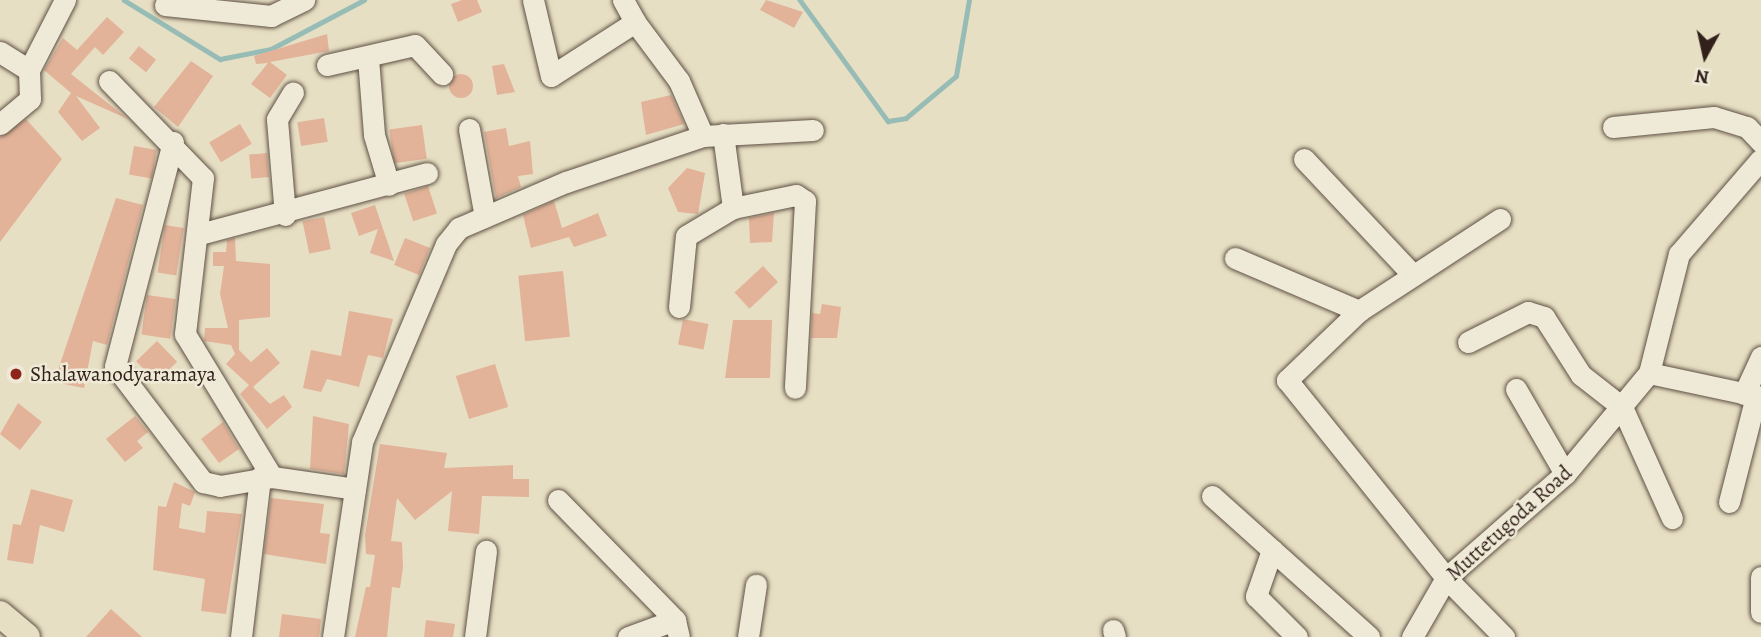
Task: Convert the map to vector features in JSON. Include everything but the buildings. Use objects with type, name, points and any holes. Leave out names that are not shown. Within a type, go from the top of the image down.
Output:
[{"type":"main road","points":[[0,614],[27,637]]},
{"type":"street","points":[[0,124],[30,99],[29,70],[65,0]]},
{"type":"street","points":[[165,5],[233,8],[271,16],[304,0]]},
{"type":"street","points":[[533,0],[553,78],[635,22]]},
{"type":"street","points":[[623,0],[635,22],[713,135],[733,208]]},
{"type":"street","points":[[327,65],[368,58],[415,45],[442,74]]},
{"type":"street","points":[[0,52],[29,70]]},
{"type":"street","points":[[368,58],[374,135],[389,185]]},
{"type":"street","points":[[109,81],[173,142],[204,178],[188,343],[266,477],[241,637]]},
{"type":"street","points":[[285,215],[278,119],[293,92]]},
{"type":"street","points":[[1612,127],[1714,117],[1747,127],[1761,142]]},
{"type":"street","points":[[469,129],[485,217]]},
{"type":"street","points":[[333,637],[365,435],[446,244],[459,228],[713,135],[813,130]]},
{"type":"street","points":[[173,142],[115,366],[204,482],[220,486],[266,477],[355,489]]},
{"type":"street","points":[[1304,159],[1413,275]]},
{"type":"street","points":[[1754,396],[1648,373],[1679,254],[1761,159]]},
{"type":"street","points":[[200,234],[285,215],[427,173]]},
{"type":"street","points":[[679,307],[686,236],[733,208],[796,195],[805,201],[795,388]]},
{"type":"street","points":[[1500,219],[1359,312],[1291,372],[1288,387],[1446,578],[1504,637]]},
{"type":"street","points":[[1234,258],[1359,312]]},
{"type":"street","points":[[1468,342],[1536,313],[1581,375],[1622,407],[1672,518]]},
{"type":"street","points":[[1729,502],[1761,357]]},
{"type":"street","name":"Muttetugoda Road","points":[[1412,637],[1446,578],[1565,474],[1648,373]]},
{"type":"street","points":[[1516,389],[1565,474]]},
{"type":"street","points":[[1212,496],[1369,637]]},
{"type":"street","points":[[558,500],[677,629]]},
{"type":"street","points":[[1272,550],[1256,596],[1297,637]]},
{"type":"street","points":[[475,637],[486,551]]},
{"type":"street","points":[[1761,577],[1761,612]]},
{"type":"street","points":[[748,637],[756,585]]},
{"type":"street","points":[[628,637],[677,629]]},
{"type":"waterway","points":[[124,0],[220,59],[271,49],[364,0]]},
{"type":"waterway","points":[[800,0],[888,121],[906,118],[956,76],[969,0]]},
{"type":"place","name":"Shalawanodyaramaya","points":[[16,374]]}]
